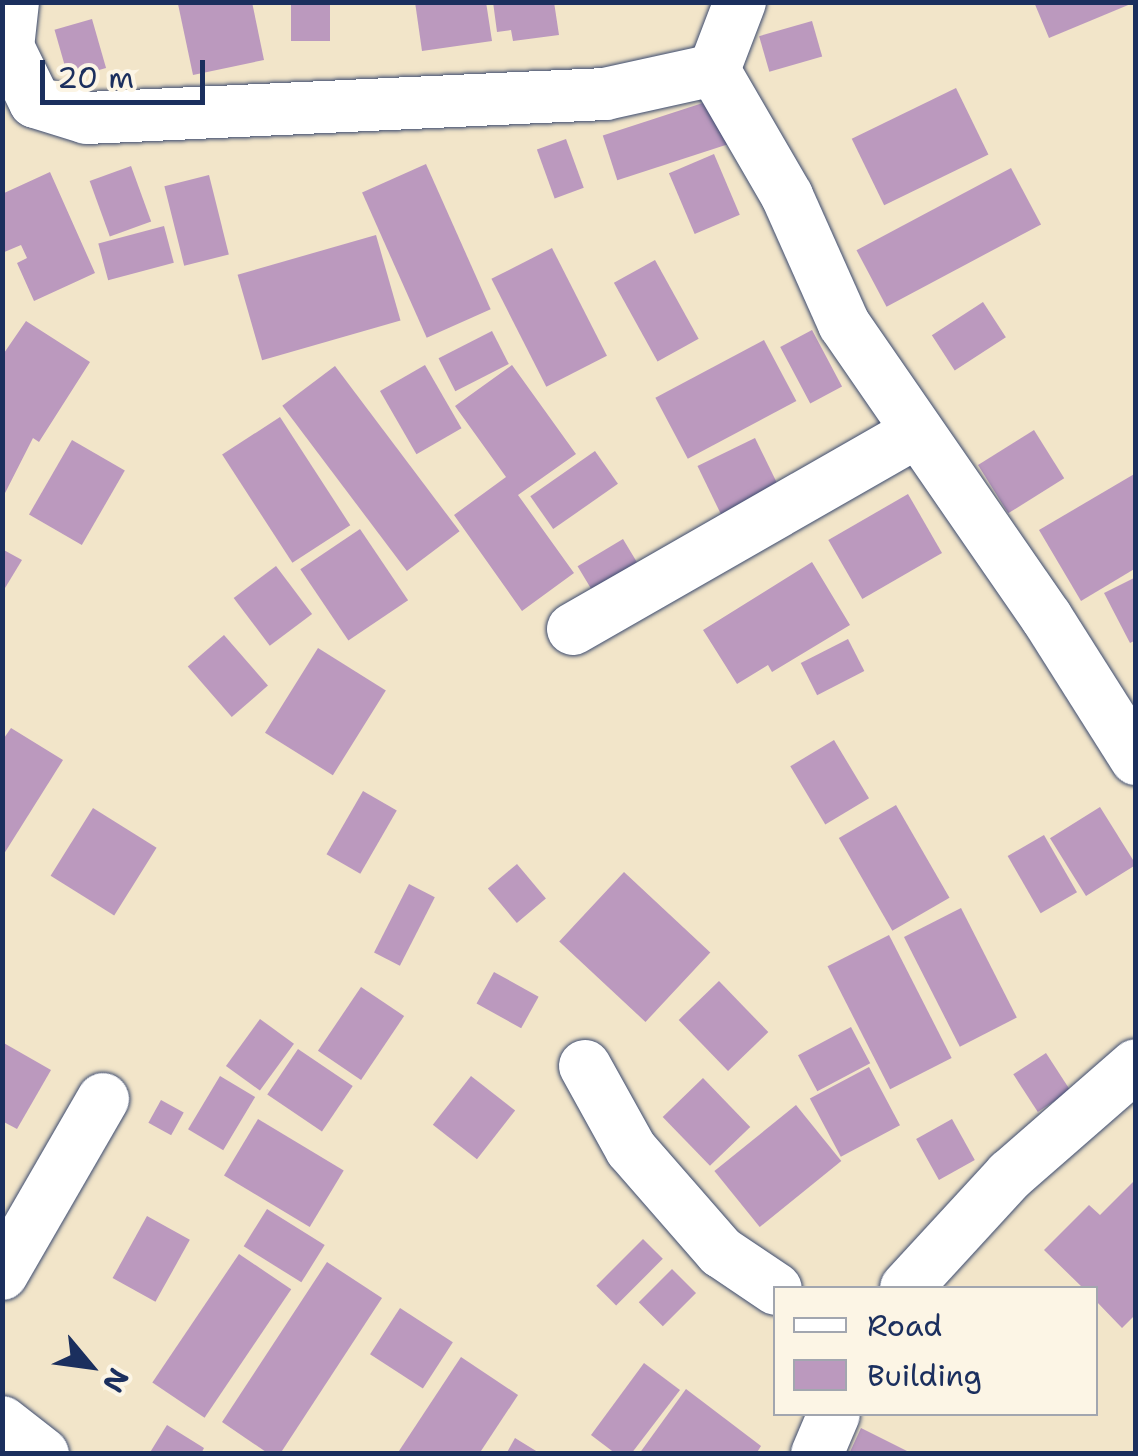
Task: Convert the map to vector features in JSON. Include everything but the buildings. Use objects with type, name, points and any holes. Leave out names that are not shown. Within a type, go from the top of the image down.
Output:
[{"type":"street","points":[[13,2],[8,47],[36,102],[87,118],[605,94],[714,70]]},
{"type":"street","points":[[714,70],[740,2]]},
{"type":"street","points":[[714,70],[786,196],[844,324],[915,433],[1047,618],[1136,759]]},
{"type":"street","points":[[572,629],[915,433]]},
{"type":"street","points":[[908,1286],[1010,1175],[1136,1065]]},
{"type":"street","points":[[585,1066],[632,1150],[720,1252],[773,1287]]},
{"type":"street","points":[[2,1274],[104,1099]]},
{"type":"street","points":[[817,1454],[833,1416]]},
{"type":"street","points":[[2,1422],[43,1454]]}]
